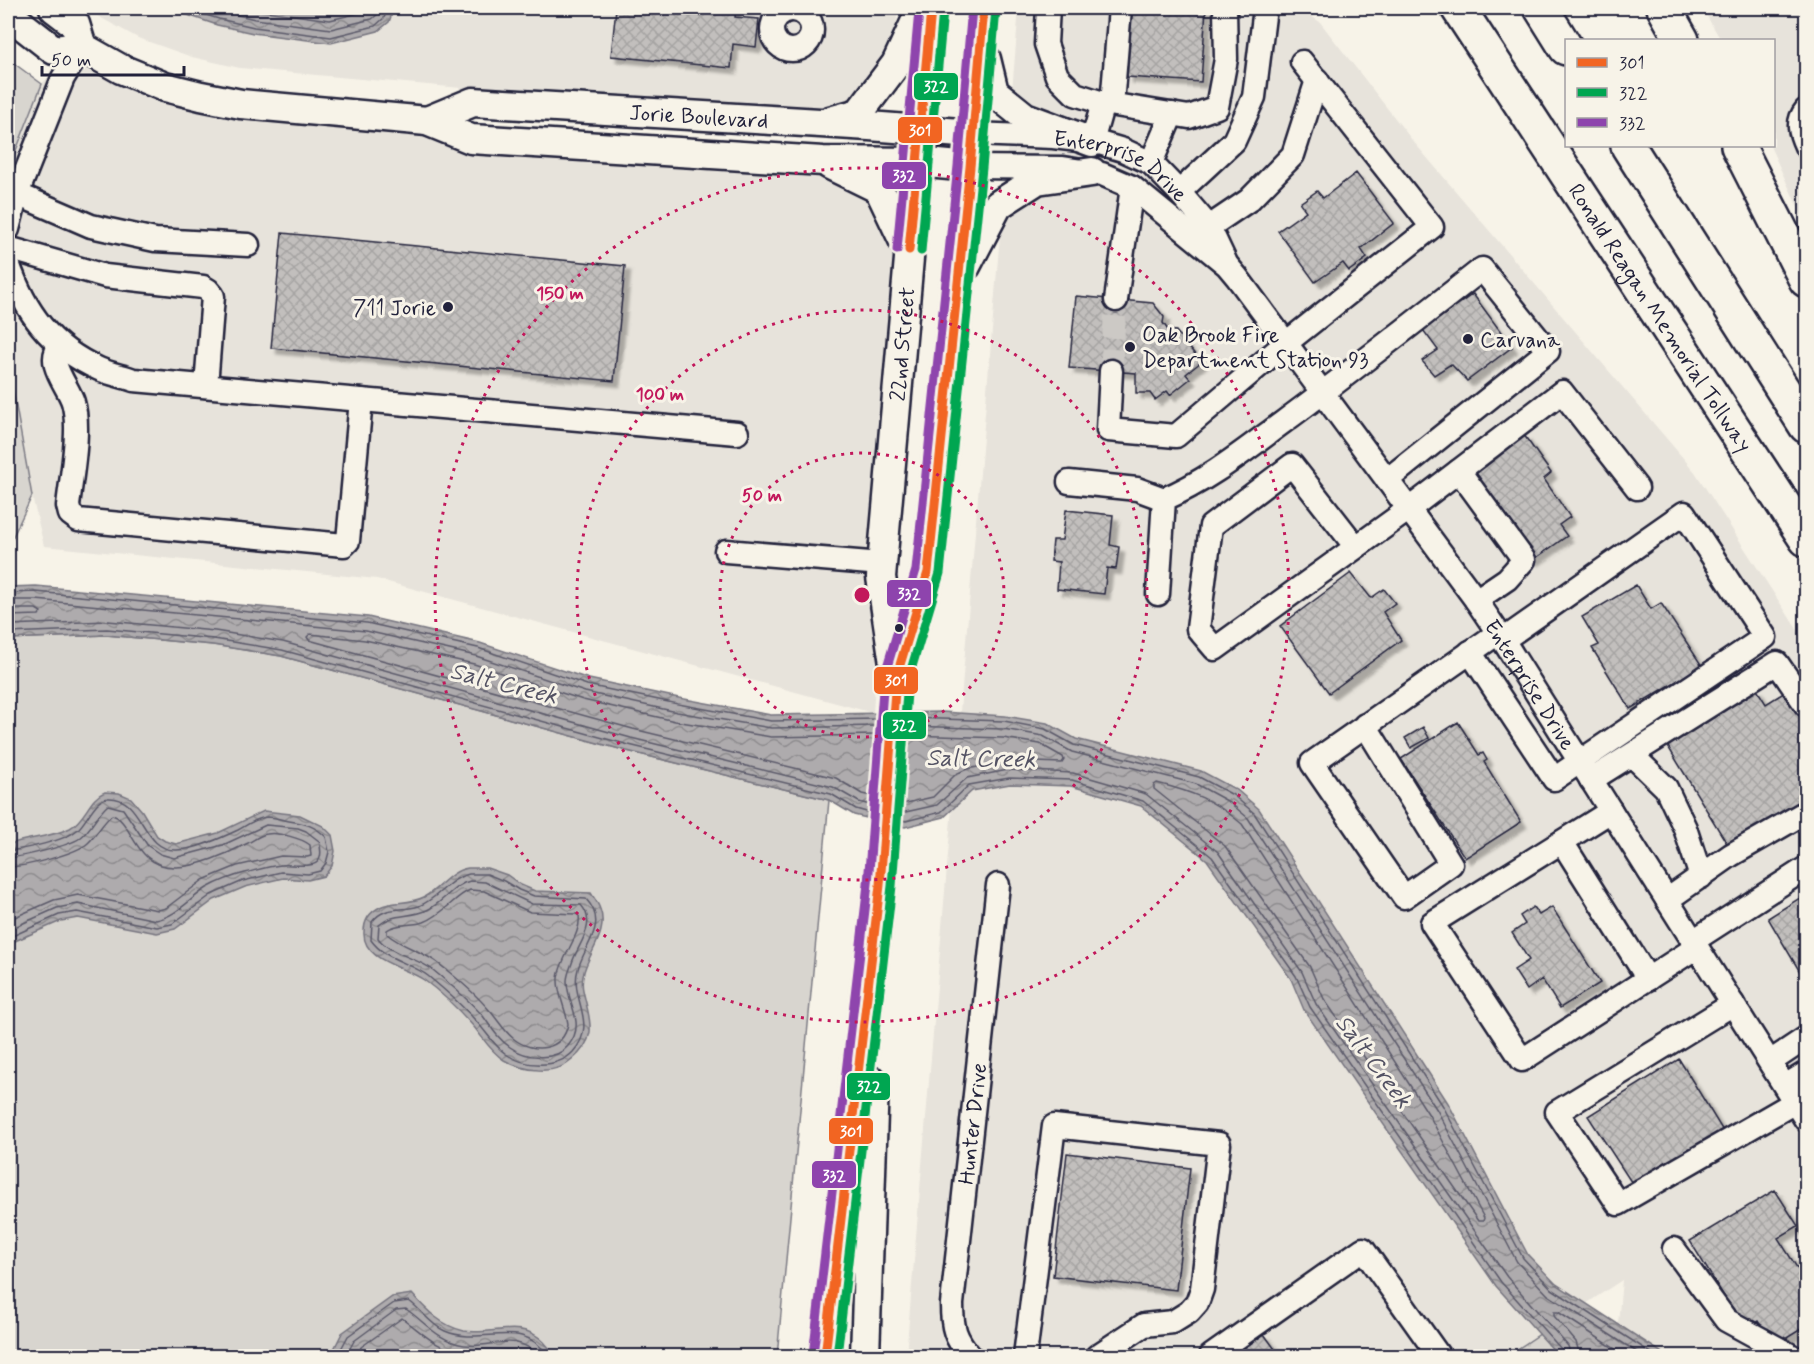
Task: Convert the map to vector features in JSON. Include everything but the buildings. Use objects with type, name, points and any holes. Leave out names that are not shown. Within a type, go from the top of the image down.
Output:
[{"type":"highway","name":"Ronald Reagan Memorial Tollway","points":[[1458,8],[1806,539]]},
{"type":"highway","points":[[1541,8],[1565,46]]},
{"type":"highway","points":[[1664,8],[1681,39]]},
{"type":"highway","points":[[1629,147],[1806,426]]},
{"type":"highway","points":[[1739,147],[1806,280]]},
{"type":"main road","points":[[8,14],[54,50],[82,47],[75,24],[54,8]]},
{"type":"main road","points":[[824,123],[859,113],[896,64],[922,8]]},
{"type":"main road","name":"22nd Street","points":[[897,678],[881,577],[931,8]]},
{"type":"main road","name":"22nd Street","points":[[825,1356],[880,885],[897,678],[928,572],[974,134],[984,8]]},
{"type":"main road","points":[[981,38],[994,92],[1024,117],[1092,141]]},
{"type":"main road","name":"Jorie Boulevard","points":[[82,47],[122,69],[165,87],[201,96],[241,104],[427,121],[471,139],[823,161],[917,162],[970,167]]},
{"type":"main road","name":"Jorie Boulevard","points":[[427,121],[473,102],[974,134]]},
{"type":"main road","points":[[823,161],[879,189],[909,252]]},
{"type":"main road","points":[[959,278],[998,205],[1037,180],[1092,172]]},
{"type":"main road","name":"22nd Street","points":[[865,1356],[880,885]]},
{"type":"street","points":[[1048,8],[1046,44],[1057,76],[1075,94],[1107,104],[1189,117],[1217,107],[1226,59],[1226,8]]},
{"type":"street","points":[[1092,141],[1107,104],[1120,8]]},
{"type":"street","points":[[1179,192],[1234,141],[1254,97],[1265,8]]},
{"type":"street","points":[[8,229],[8,221],[17,194],[63,78],[82,47]]},
{"type":"street","points":[[1111,371],[1108,430],[1176,436],[1286,343],[1432,227],[1302,62]]},
{"type":"street","points":[[1209,227],[1249,200],[1293,155],[1317,80]]},
{"type":"street","points":[[1806,110],[1800,117],[1801,134],[1806,146]]},
{"type":"street","points":[[1150,163],[1172,114]]},
{"type":"street","name":"Enterprise Drive","points":[[974,134],[1092,141],[1122,150],[1150,163],[1209,227],[1227,265],[1476,600],[1796,1103]]},
{"type":"street","name":"Enterprise Drive","points":[[970,167],[1063,168],[1102,174],[1132,187],[1227,265]]},
{"type":"street","points":[[1116,300],[1132,187]]},
{"type":"street","points":[[17,194],[91,226],[155,240],[248,245]]},
{"type":"street","points":[[8,248],[105,276],[208,290],[213,296],[206,386]]},
{"type":"street","points":[[8,263],[18,292],[38,322],[60,346],[99,369],[134,380],[737,434]]},
{"type":"street","points":[[1069,482],[1137,489],[1164,500],[1190,489],[1323,393],[1482,269],[1548,351],[1387,480]]},
{"type":"street","points":[[60,346],[55,351],[54,360],[73,402],[76,422],[68,506],[70,514],[78,520],[344,545],[348,541],[361,400]]},
{"type":"street","points":[[1356,547],[1292,465],[1211,526],[1198,629],[1215,650],[1409,509],[1562,392],[1637,488]]},
{"type":"street","points":[[1459,471],[1524,560],[1507,579],[1476,600]]},
{"type":"street","points":[[1158,594],[1164,500]]},
{"type":"street","points":[[1365,725],[1451,864],[1404,897],[1312,762],[1365,725],[1470,652],[1500,637],[1684,513],[1765,637],[1586,771]]},
{"type":"street","points":[[726,550],[882,564]]},
{"type":"street","points":[[1470,652],[1554,779],[1632,755],[1777,663],[1806,705]]},
{"type":"street","points":[[1632,755],[1666,788],[1685,828],[1701,877]]},
{"type":"street","points":[[1611,811],[1432,923],[1522,1060],[1648,979],[1806,868]]},
{"type":"street","points":[[1667,900],[1731,855],[1806,812]]},
{"type":"street","points":[[1562,842],[1648,979]]},
{"type":"street","name":"Hunter Drive","points":[[970,1356],[959,1343],[952,1326],[951,1304],[998,885]]},
{"type":"street","points":[[1733,1004],[1557,1112],[1618,1204],[1796,1103],[1806,1073]]},
{"type":"street","points":[[1770,1062],[1806,1038]]},
{"type":"street","points":[[1025,1356],[1054,1126],[1219,1144],[1202,1289],[1197,1303],[1189,1312],[1173,1322],[1144,1325],[1097,1356]]},
{"type":"street","points":[[1211,1356],[1363,1249],[1439,1356]]},
{"type":"street","points":[[1674,1249],[1726,1320],[1792,1356]]},
{"type":"shaded area","points":[[83,8],[898,8],[895,37],[866,97],[831,108],[527,94],[240,68],[192,57],[138,38]]},
{"type":"shaded area","points":[[1019,8],[1299,8],[1320,22],[1412,140],[1695,472],[1806,643],[1806,1356],[1615,1356],[1622,1280],[1507,1356],[906,1356]]},
{"type":"shaded area","points":[[1702,8],[1806,8],[1806,225],[1770,147],[1775,147],[1775,39],[1720,39]]},
{"type":"shaded area","points":[[69,54],[243,114],[906,181],[873,713],[377,579],[44,546],[32,496],[8,362],[8,171],[42,84]]},
{"type":"green space","points":[[8,59],[42,84],[8,171]]},
{"type":"green space","points":[[8,362],[32,496],[8,547]]},
{"type":"green space","points":[[106,635],[213,645],[281,656],[627,751],[829,800],[777,1356],[8,1356],[8,639]]},
{"type":"green space","points":[[1540,1334],[1560,1356],[1507,1356]]},
{"type":"water","points":[[167,8],[394,8],[389,22],[378,31],[331,43],[253,33],[217,25]]},
{"type":"water","name":"Salt Creek","points":[[36,586],[368,617],[480,643],[589,679],[771,715],[942,712],[1005,716],[1047,723],[1076,739],[1201,771],[1237,790],[1259,809],[1448,1103],[1528,1255],[1556,1284],[1667,1356],[1560,1356],[1557,1354],[1496,1286],[1304,1010],[1291,979],[1207,860],[1141,806],[1071,786],[1010,784],[972,791],[944,817],[905,827],[854,815],[829,800],[627,751],[281,656],[213,645],[106,635],[8,639],[8,587]]},
{"type":"water","points":[[105,792],[119,793],[131,798],[157,836],[176,844],[218,833],[264,811],[300,815],[323,826],[332,835],[335,851],[332,866],[324,876],[308,880],[283,878],[245,887],[214,900],[175,929],[157,933],[78,918],[61,921],[8,944],[8,845],[55,834],[70,828],[95,799]]},
{"type":"water","points":[[468,868],[487,868],[507,875],[535,891],[591,893],[600,909],[601,930],[582,980],[590,1019],[589,1035],[581,1051],[565,1065],[548,1070],[529,1069],[499,1057],[437,990],[416,975],[377,957],[365,942],[365,924],[376,909],[424,897],[450,876]]},
{"type":"water","points":[[412,1294],[429,1312],[449,1326],[475,1332],[506,1329],[526,1331],[544,1342],[555,1356],[336,1356],[334,1349],[342,1333],[392,1297]]},
{"type":"tunnel","points":[[1111,371],[1116,300]]},
{"type":"transit line","name":"332","points":[[813,1355],[868,884],[884,677],[916,570],[972,8]]},
{"type":"transit line","name":"301","points":[[825,1356],[880,885],[896,678],[928,572],[984,8]]},
{"type":"transit line","name":"322","points":[[837,1356],[892,886],[908,680],[940,573],[996,9]]},
{"type":"transit line","name":"301","points":[[909,250],[931,10]]},
{"type":"transit line","name":"332","points":[[897,250],[919,11]]},
{"type":"transit line","name":"322","points":[[921,251],[943,11]]},
{"type":"place","name":"711 Jorie","points":[[448,307]]},
{"type":"place","name":"Carvana","points":[[1468,339]]},
{"type":"place","name":"Oak Brook Fire Department Station 93","points":[[1130,347]]}]
